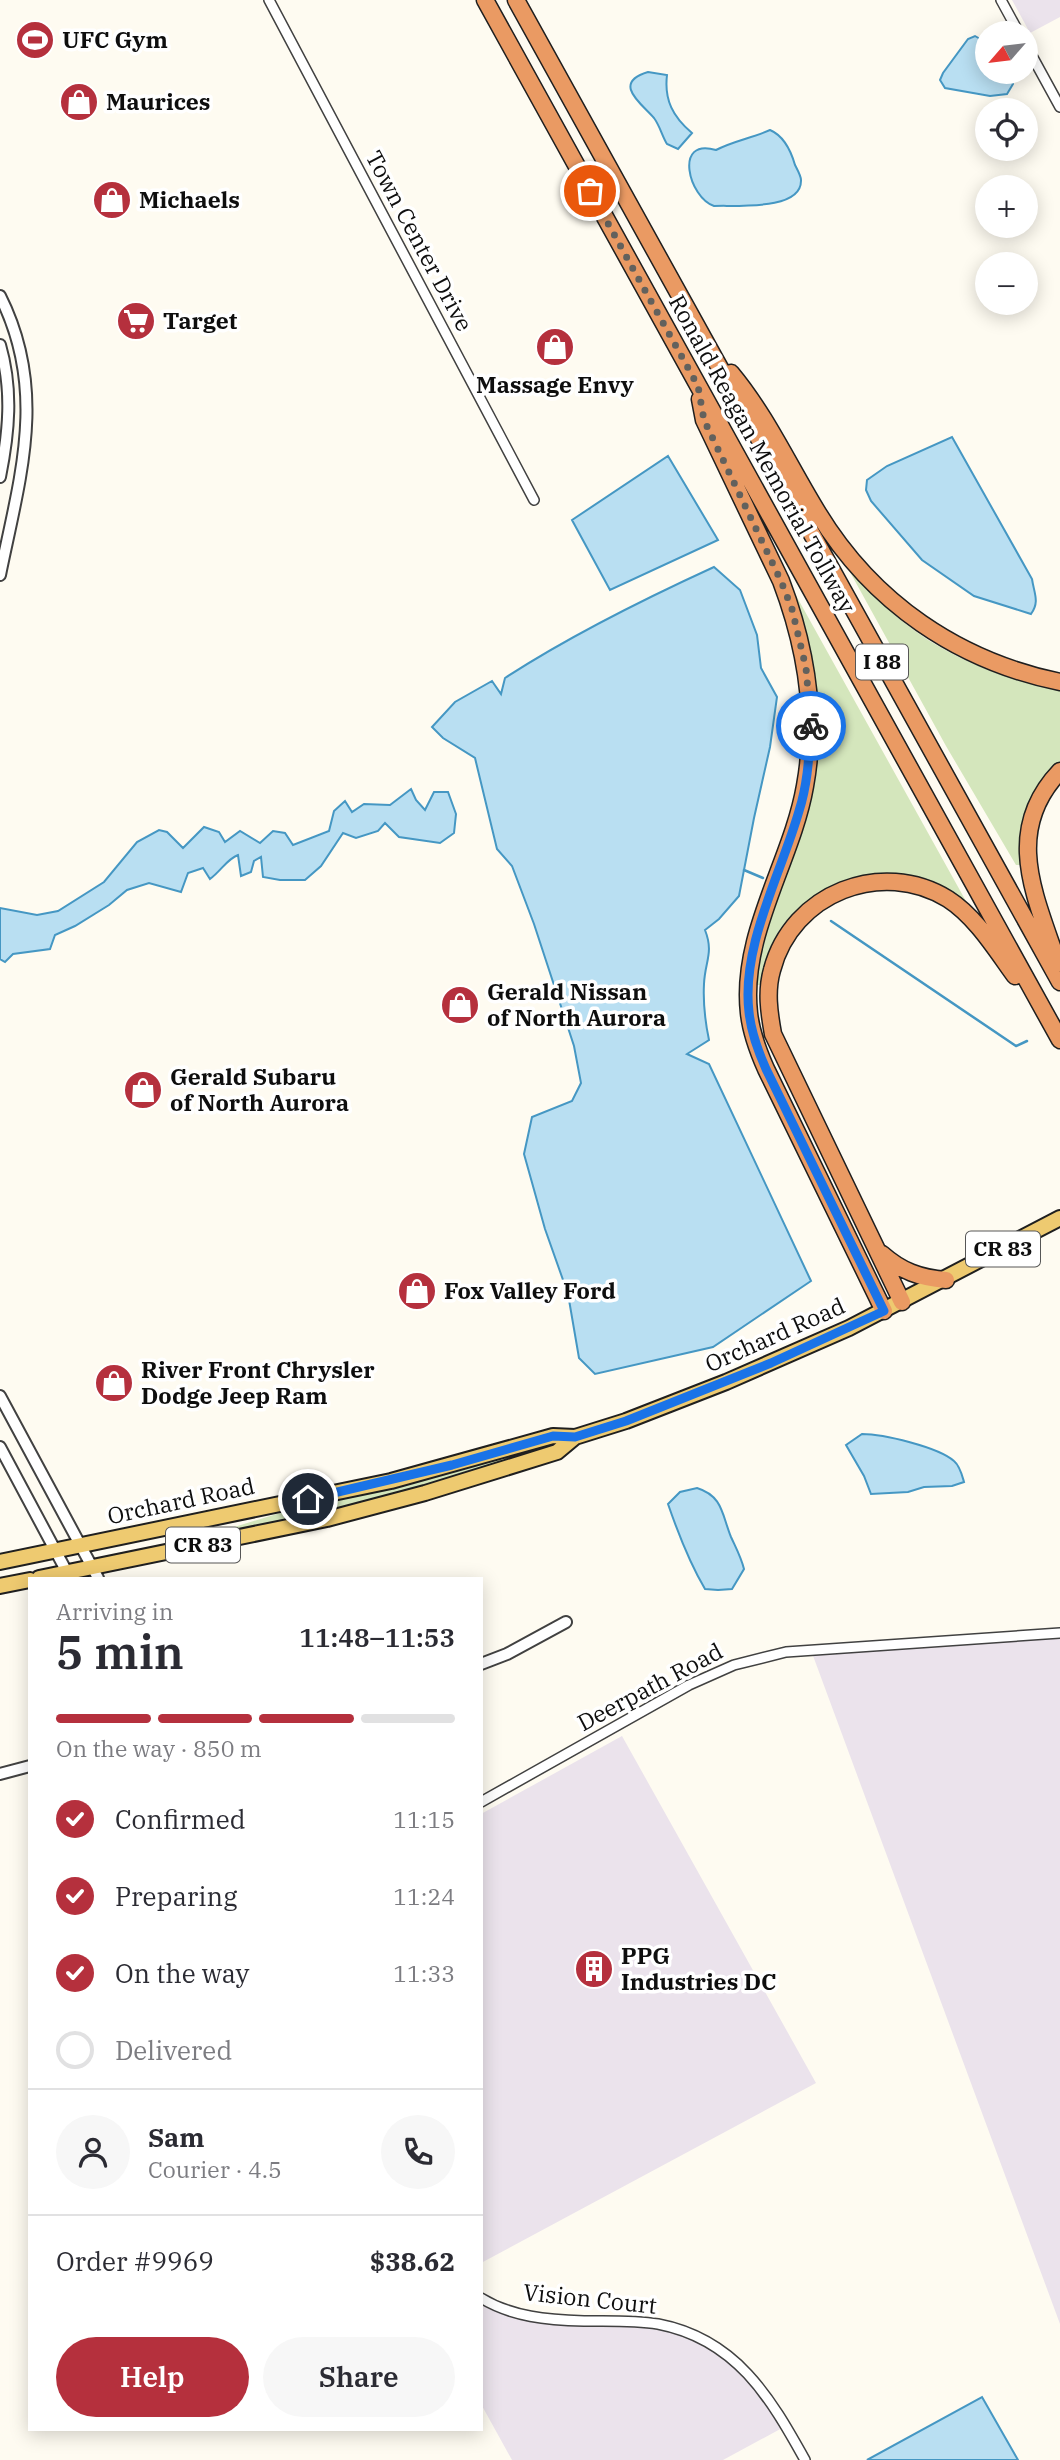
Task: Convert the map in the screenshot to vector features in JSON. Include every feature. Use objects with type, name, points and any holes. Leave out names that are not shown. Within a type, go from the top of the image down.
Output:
[{"type":"highway","name":"Ronald Reagan Memorial Tollway","points":[[485,0],[1056,1033]]},
{"type":"highway","name":"Ronald Reagan Memorial Tollway","points":[[516,0],[1060,982]]},
{"type":"highway","points":[[706,343],[749,394],[820,516],[848,555],[882,593],[914,621],[970,653],[1019,673],[1060,682]]},
{"type":"highway","points":[[698,386],[704,420],[792,609],[801,641],[810,694],[811,725],[800,810],[759,931],[749,972],[749,1011],[753,1032],[762,1061],[884,1311]]},
{"type":"highway","points":[[1060,771],[1045,790],[1038,806],[1027,849],[1033,887],[1060,970]]},
{"type":"highway","points":[[902,1302],[773,1034],[769,986],[779,951],[796,923],[833,893],[862,883],[897,881],[932,890],[950,900],[967,915],[1056,1033]]},
{"type":"highway","points":[[876,1248],[902,1269],[931,1279],[946,1280]]},
{"type":"main road","name":"Orchard Road","points":[[0,1562],[391,1480],[553,1436],[575,1437],[626,1421],[726,1382],[884,1311],[1060,1218]]},
{"type":"main road","name":"Orchard Road","points":[[69,1576],[95,1573],[388,1503],[557,1452],[575,1437]]},
{"type":"main road","points":[[0,1586],[28,1580]]},
{"type":"street","name":"Town Center Drive","points":[[269,0],[534,500]]},
{"type":"street","points":[[1001,0],[1012,21]]},
{"type":"street","points":[[1038,67],[1060,107]]},
{"type":"street","points":[[0,296],[20,348],[28,408],[19,481],[0,575]]},
{"type":"street","points":[[0,345],[6,369],[9,408],[0,477]]},
{"type":"street","points":[[0,1396],[95,1573]]},
{"type":"street","points":[[0,1447],[69,1576]]},
{"type":"street","points":[[483,1663],[507,1654],[566,1622]]},
{"type":"street","name":"Deerpath Road","points":[[483,1801],[689,1685],[734,1665],[786,1652],[1060,1633]]},
{"type":"street","points":[[0,1774],[28,1767]]},
{"type":"street","name":"Vision Court","points":[[483,2299],[525,2316],[659,2325],[695,2336],[727,2354],[754,2379],[776,2407],[805,2460]]},
{"type":"shaded area","points":[[1012,0],[1060,0],[1060,17],[1038,29],[1038,21],[1023,21]]},
{"type":"shaded area","points":[[1060,1637],[1060,2324],[812,1653]]},
{"type":"shaded area","points":[[622,1736],[816,2083],[483,2262],[483,1813]]},
{"type":"shaded area","points":[[483,2305],[511,2316],[547,2324],[656,2327],[693,2339],[724,2356],[750,2380],[784,2427],[723,2460],[512,2460],[483,2408]]},
{"type":"green space","points":[[845,563],[894,614],[937,646],[997,673],[1060,690],[1060,762],[1051,770],[1022,832],[1020,865],[1016,865],[946,746]]},
{"type":"green space","points":[[793,590],[967,903],[897,875],[867,875],[852,879],[822,892],[786,921],[772,943],[760,985],[756,985],[764,937],[805,818],[817,760],[818,705],[814,669]]},
{"type":"green space","points":[[560,1439],[561,1445],[324,1514],[219,1535],[218,1532],[306,1505],[485,1464]]},
{"type":"water","points":[[975,36],[975,84],[1013,84],[1007,94],[990,96],[945,88],[940,80],[943,73],[968,39]]},
{"type":"water","points":[[648,72],[667,75],[667,92],[671,107],[692,133],[678,149],[667,144],[658,124],[630,88],[637,77]]},
{"type":"water","points":[[770,130],[783,140],[789,149],[801,178],[798,190],[791,197],[779,202],[751,206],[714,206],[705,201],[692,181],[690,160],[694,152],[703,148],[716,150]]},
{"type":"water","points":[[952,437],[1032,579],[1036,601],[1031,614],[974,596],[922,560],[871,501],[866,490],[867,480],[887,466]]},
{"type":"water","points":[[668,456],[718,540],[610,590],[572,520]]},
{"type":"water","points":[[714,567],[740,590],[757,635],[761,668],[777,697],[770,747],[739,896],[719,919],[705,930],[709,951],[704,998],[709,1040],[687,1054],[709,1064],[811,1281],[713,1347],[595,1374],[579,1358],[568,1294],[545,1229],[524,1154],[532,1117],[572,1101],[581,1083],[574,1046],[512,866],[497,849],[475,758],[443,738],[432,727],[455,702],[492,681],[501,694],[505,678],[555,647]]},
{"type":"water","points":[[411,789],[425,810],[434,792],[448,792],[456,814],[454,833],[440,843],[399,837],[385,823],[378,831],[356,838],[343,833],[321,866],[305,880],[263,877],[261,857],[254,861],[251,872],[241,876],[238,855],[210,879],[203,868],[188,873],[181,892],[149,883],[127,890],[109,905],[55,935],[50,949],[13,954],[5,962],[0,959],[0,908],[37,915],[58,911],[104,882],[137,842],[159,830],[167,832],[183,848],[204,827],[219,832],[225,842],[240,831],[260,843],[273,831],[285,833],[293,845],[329,831],[334,811],[345,801],[352,812],[364,804],[390,805]]},
{"type":"water","points":[[862,1434],[896,1439],[936,1451],[956,1463],[964,1482],[952,1486],[924,1487],[908,1492],[871,1494],[846,1445]]},
{"type":"water","points":[[697,1488],[717,1501],[741,1560],[744,1569],[732,1589],[705,1589],[684,1547],[668,1504],[680,1492]]},
{"type":"water","points":[[982,2397],[1018,2460],[867,2460]]},
{"type":"waterway","points":[[744,870],[763,878]]},
{"type":"waterway","points":[[831,921],[1016,1046],[1027,1041]]},
{"type":"way so far","points":[[590,191],[698,386],[704,420],[781,581],[801,641],[810,694],[811,726]]},
{"type":"place","name":"UFC Gym","points":[[35,40]]},
{"type":"place","name":"Maurices","points":[[79,102]]},
{"type":"place","name":"Michaels","points":[[112,200]]},
{"type":"place","name":"Target","points":[[136,321]]},
{"type":"place","name":"Massage Envy","points":[[555,347]]},
{"type":"place","name":"Gerald Nissan of North Aurora","points":[[460,1005]]},
{"type":"place","name":"Gerald Subaru of North Aurora","points":[[143,1090]]},
{"type":"place","name":"Fox Valley Ford","points":[[417,1291]]},
{"type":"place","name":"River Front Chrysler Dodge Jeep Ram","points":[[114,1383]]},
{"type":"place","name":"PPG Industries DC","points":[[594,1969]]},
{"type":"route","points":[[308,1499],[452,1465],[553,1436],[575,1437],[626,1421],[771,1363],[884,1311],[766,1069],[759,1053],[749,1011],[749,972],[759,931],[800,810],[811,726]]}]
